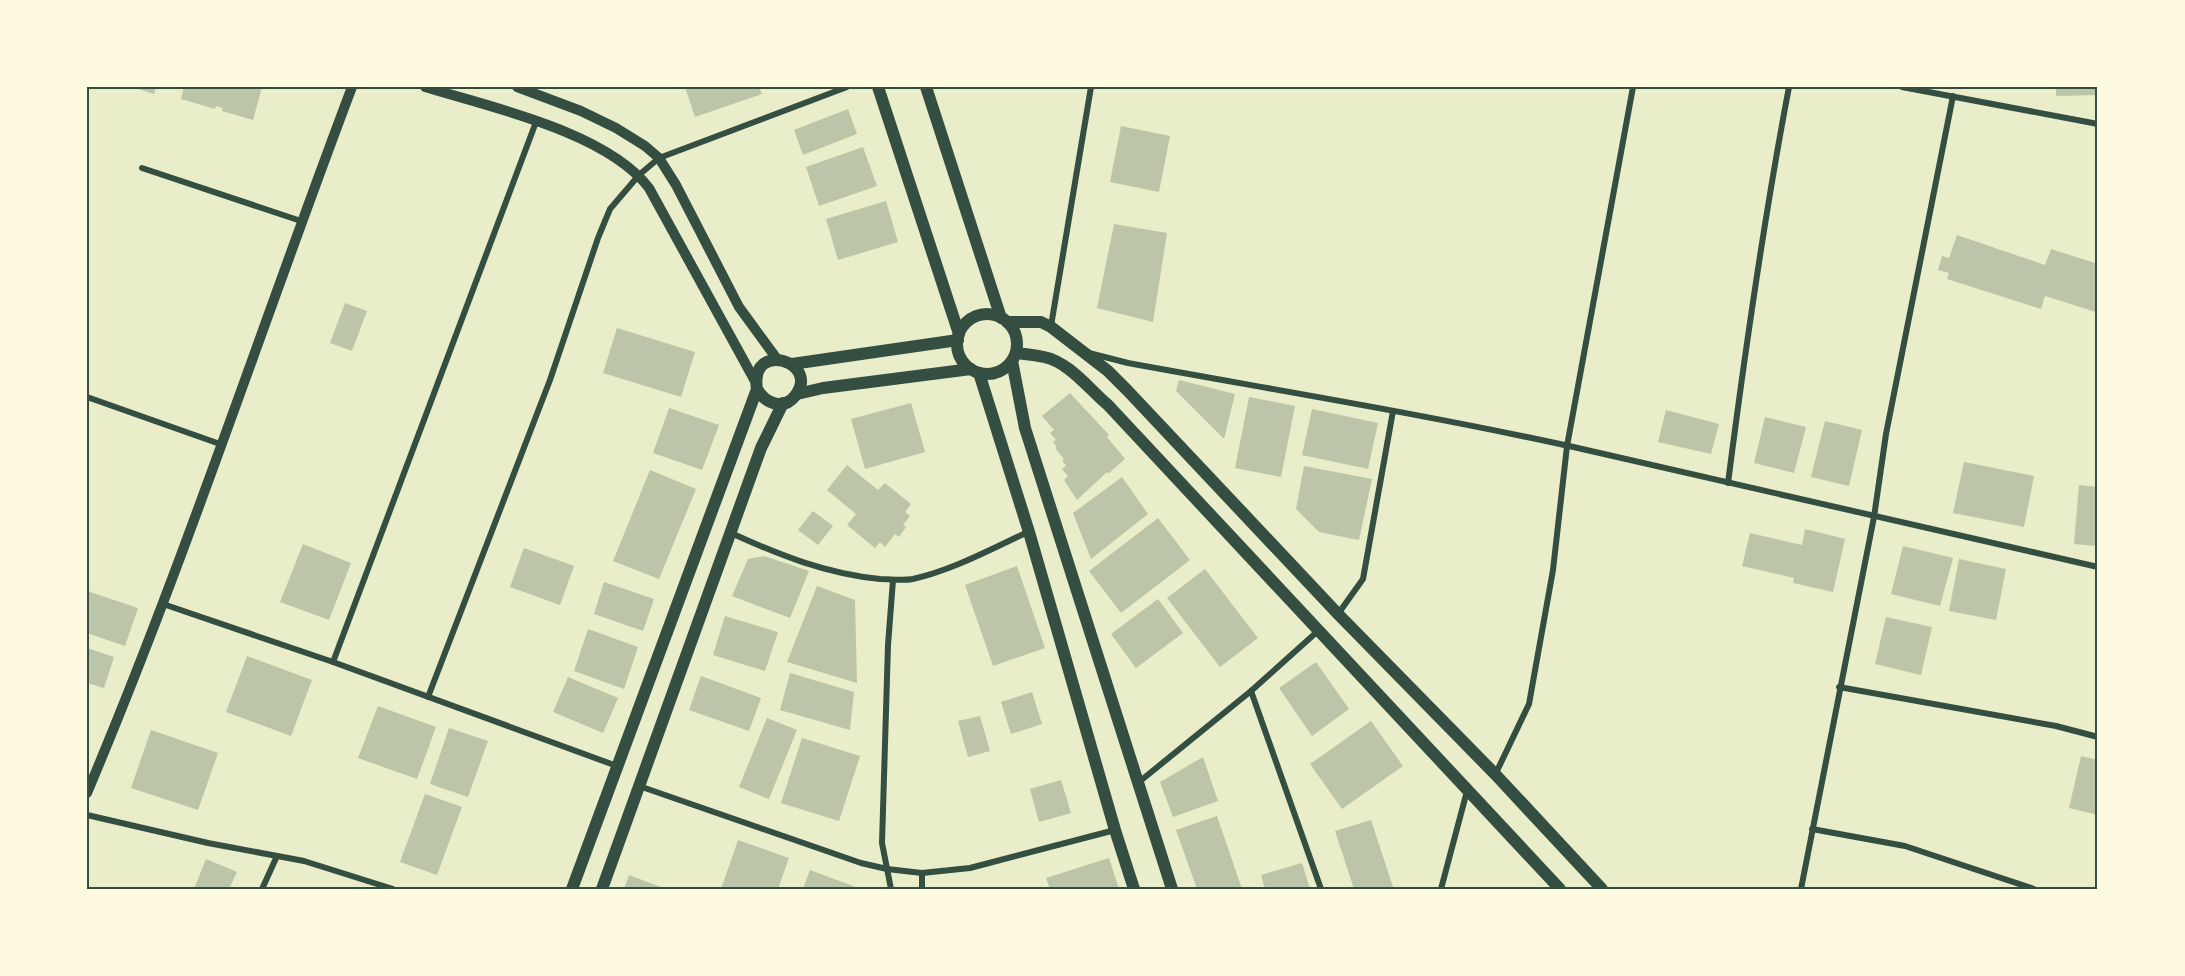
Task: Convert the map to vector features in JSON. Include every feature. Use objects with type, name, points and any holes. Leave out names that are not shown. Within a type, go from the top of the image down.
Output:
[{"type":"main road","points":[[878,87],[958,337],[961,359],[975,371],[1029,532],[1134,889]]},
{"type":"main road","points":[[926,87],[1004,320],[1016,336],[1014,357],[1024,428],[1172,889]]},
{"type":"main road","points":[[958,337],[962,328],[973,318],[987,315],[1004,320],[1041,322],[1085,352],[1127,390],[1602,889]]},
{"type":"main road","points":[[792,364],[958,337]]},
{"type":"main road","points":[[756,385],[767,402],[783,404],[797,394],[823,388],[975,371],[997,372],[1014,357],[1045,357],[1068,369],[1142,440],[1560,889]]},
{"type":"main road","points":[[572,889],[762,366],[777,359],[792,364],[800,378],[797,394]]},
{"type":"main road","points":[[602,889],[761,448],[783,404]]},
{"type":"street","points":[[87,793],[91,772],[163,604],[301,221],[352,87]]},
{"type":"street","points":[[425,87],[569,134],[598,147],[639,175],[649,188],[756,385]]},
{"type":"street","points":[[517,87],[540,91],[616,128],[645,146],[658,158],[676,185],[739,307],[777,359]]},
{"type":"street","points":[[428,697],[550,380],[610,209],[639,175],[658,158],[847,87]]},
{"type":"street","points":[[1051,327],[1091,87]]},
{"type":"street","points":[[1495,774],[1529,704],[1553,570],[1567,446],[1633,87]]},
{"type":"street","points":[[1728,483],[1750,316],[1775,160],[1790,87]]},
{"type":"street","points":[[1902,87],[2098,124]]},
{"type":"street","points":[[1801,889],[1874,518],[1886,434],[1953,96]]},
{"type":"street","points":[[333,662],[536,122]]},
{"type":"street","points":[[142,168],[301,221]]},
{"type":"street","points":[[1085,352],[1128,363],[1393,411],[1567,446],[1874,518],[2098,567]]},
{"type":"street","points":[[87,397],[220,444]]},
{"type":"street","points":[[1338,614],[1363,579],[1393,411]]},
{"type":"street","points":[[731,533],[774,553],[824,569],[864,577],[911,579],[938,572],[1029,532]]},
{"type":"street","points":[[891,889],[882,843],[888,645],[893,579]]},
{"type":"street","points":[[163,604],[333,662],[617,766]]},
{"type":"street","points":[[1138,782],[1251,690],[1319,630]]},
{"type":"street","points":[[1839,687],[2056,726],[2098,737]]},
{"type":"street","points":[[1251,690],[1321,889]]},
{"type":"street","points":[[638,786],[861,863],[922,873],[970,868],[1115,830]]},
{"type":"street","points":[[1441,889],[1468,790]]},
{"type":"street","points":[[87,815],[208,843],[328,867],[393,889]]},
{"type":"street","points":[[1812,829],[1905,846],[2034,889]]},
{"type":"street","points":[[262,889],[277,856]]},
{"type":"street","points":[[922,873],[922,889]]},
{"type":"building","points":[[133,87],[156,87],[154,94]]},
{"type":"building","points":[[184,87],[262,87],[253,120],[222,111],[223,108],[216,106],[215,109],[181,99]]},
{"type":"building","points":[[685,87],[759,87],[762,94],[695,117]]},
{"type":"building","points":[[2056,87],[2098,87],[2098,95],[2056,96]]},
{"type":"building","points":[[848,109],[857,134],[803,155],[794,130]]},
{"type":"building","points":[[1121,126],[1170,136],[1159,192],[1110,182]]},
{"type":"building","points":[[863,147],[877,186],[819,206],[806,167]]},
{"type":"building","points":[[886,201],[898,242],[838,260],[826,219]]},
{"type":"building","points":[[1114,224],[1167,233],[1153,322],[1097,308]]},
{"type":"building","points":[[1957,235],[2045,265],[2051,249],[2098,264],[2096,312],[2045,296],[2041,309],[1947,279],[1949,273],[1938,270],[1942,256],[1949,258]]},
{"type":"building","points":[[345,303],[367,311],[352,351],[330,343]]},
{"type":"building","points":[[617,328],[695,352],[681,397],[603,373]]},
{"type":"building","points":[[1179,380],[1235,394],[1224,439],[1176,391]]},
{"type":"building","points":[[1070,393],[1109,435],[1107,437],[1125,459],[1108,474],[1107,472],[1077,500],[1064,480],[1068,476],[1062,469],[1066,466],[1062,460],[1064,459],[1055,448],[1057,447],[1053,442],[1056,440],[1050,433],[1054,430],[1042,416]]},
{"type":"building","points":[[1249,397],[1295,406],[1281,477],[1235,468]]},
{"type":"building","points":[[911,403],[925,452],[865,469],[851,419]]},
{"type":"building","points":[[669,408],[719,425],[702,470],[653,453]]},
{"type":"building","points":[[1312,409],[1378,423],[1368,469],[1302,455]]},
{"type":"building","points":[[1666,410],[1719,424],[1711,454],[1658,442]]},
{"type":"building","points":[[1765,417],[1806,427],[1794,473],[1754,463]]},
{"type":"building","points":[[1825,421],[1862,430],[1849,486],[1811,477]]},
{"type":"building","points":[[1964,462],[2034,476],[2024,527],[1953,513]]},
{"type":"building","points":[[847,465],[878,490],[885,483],[911,504],[905,512],[910,516],[903,525],[906,527],[899,537],[895,534],[885,547],[880,542],[875,548],[847,525],[856,514],[827,490]]},
{"type":"building","points":[[1304,466],[1372,479],[1359,540],[1319,532],[1296,509]]},
{"type":"building","points":[[650,470],[696,489],[659,579],[613,561]]},
{"type":"building","points":[[1122,477],[1148,514],[1091,559],[1073,513]]},
{"type":"building","points":[[2079,485],[2098,487],[2098,546],[2074,544]]},
{"type":"building","points":[[813,511],[833,526],[818,545],[798,530]]},
{"type":"building","points":[[1158,518],[1190,560],[1121,613],[1089,571]]},
{"type":"building","points":[[1805,529],[1845,539],[1833,592],[1793,583],[1794,578],[1742,566],[1750,533],[1802,545]]},
{"type":"building","points":[[303,544],[351,563],[329,620],[280,602]]},
{"type":"building","points":[[1903,546],[1953,558],[1940,606],[1891,594]]},
{"type":"building","points":[[524,548],[574,566],[560,605],[510,587]]},
{"type":"building","points":[[764,556],[809,571],[790,618],[732,596],[748,559]]},
{"type":"building","points":[[1959,559],[2006,569],[1996,620],[1949,611]]},
{"type":"building","points":[[1017,566],[1045,648],[993,666],[965,585]]},
{"type":"building","points":[[1205,569],[1258,638],[1220,667],[1167,598]]},
{"type":"building","points":[[604,582],[654,599],[643,631],[594,614]]},
{"type":"building","points":[[817,586],[855,600],[857,683],[787,662]]},
{"type":"building","points":[[87,591],[138,608],[125,646],[87,633]]},
{"type":"building","points":[[1158,599],[1183,633],[1136,668],[1111,634]]},
{"type":"building","points":[[725,616],[778,632],[765,671],[713,655]]},
{"type":"building","points":[[1886,617],[1932,627],[1921,675],[1875,664]]},
{"type":"building","points":[[588,629],[638,647],[624,689],[574,671]]},
{"type":"building","points":[[87,648],[114,657],[104,688],[87,683]]},
{"type":"building","points":[[247,656],[312,680],[291,736],[226,712]]},
{"type":"building","points":[[1316,662],[1349,709],[1312,736],[1279,688]]},
{"type":"building","points":[[790,673],[854,692],[850,730],[780,710]]},
{"type":"building","points":[[701,676],[761,698],[749,731],[689,710]]},
{"type":"building","points":[[568,677],[618,698],[603,733],[553,712]]},
{"type":"building","points":[[1032,692],[1042,724],[1011,734],[1001,702]]},
{"type":"building","points":[[378,706],[436,727],[417,779],[358,758]]},
{"type":"building","points":[[980,716],[990,751],[968,757],[958,721]]},
{"type":"building","points":[[767,718],[797,730],[769,799],[739,787]]},
{"type":"building","points":[[1371,721],[1403,766],[1342,809],[1310,764]]},
{"type":"building","points":[[449,728],[488,741],[468,797],[430,784]]},
{"type":"building","points":[[151,730],[218,753],[198,810],[131,788]]},
{"type":"building","points":[[802,738],[860,756],[839,821],[781,803]]},
{"type":"building","points":[[2081,756],[2098,760],[2098,815],[2069,808]]},
{"type":"building","points":[[1203,757],[1218,801],[1173,817],[1160,782]]},
{"type":"building","points":[[1061,780],[1071,813],[1039,822],[1030,789]]},
{"type":"building","points":[[425,794],[462,807],[437,875],[400,862]]},
{"type":"building","points":[[1217,816],[1242,889],[1197,889],[1176,830]]},
{"type":"building","points":[[1371,820],[1393,887],[1354,889],[1335,831]]},
{"type":"building","points":[[738,840],[789,858],[778,889],[721,889]]},
{"type":"building","points":[[1109,858],[1119,889],[1050,889],[1046,878]]},
{"type":"building","points":[[206,859],[237,872],[229,889],[194,889]]},
{"type":"building","points":[[1302,863],[1310,889],[1265,889],[1261,875]]},
{"type":"building","points":[[810,870],[861,889],[803,889]]},
{"type":"building","points":[[629,875],[666,889],[624,889]]}]
